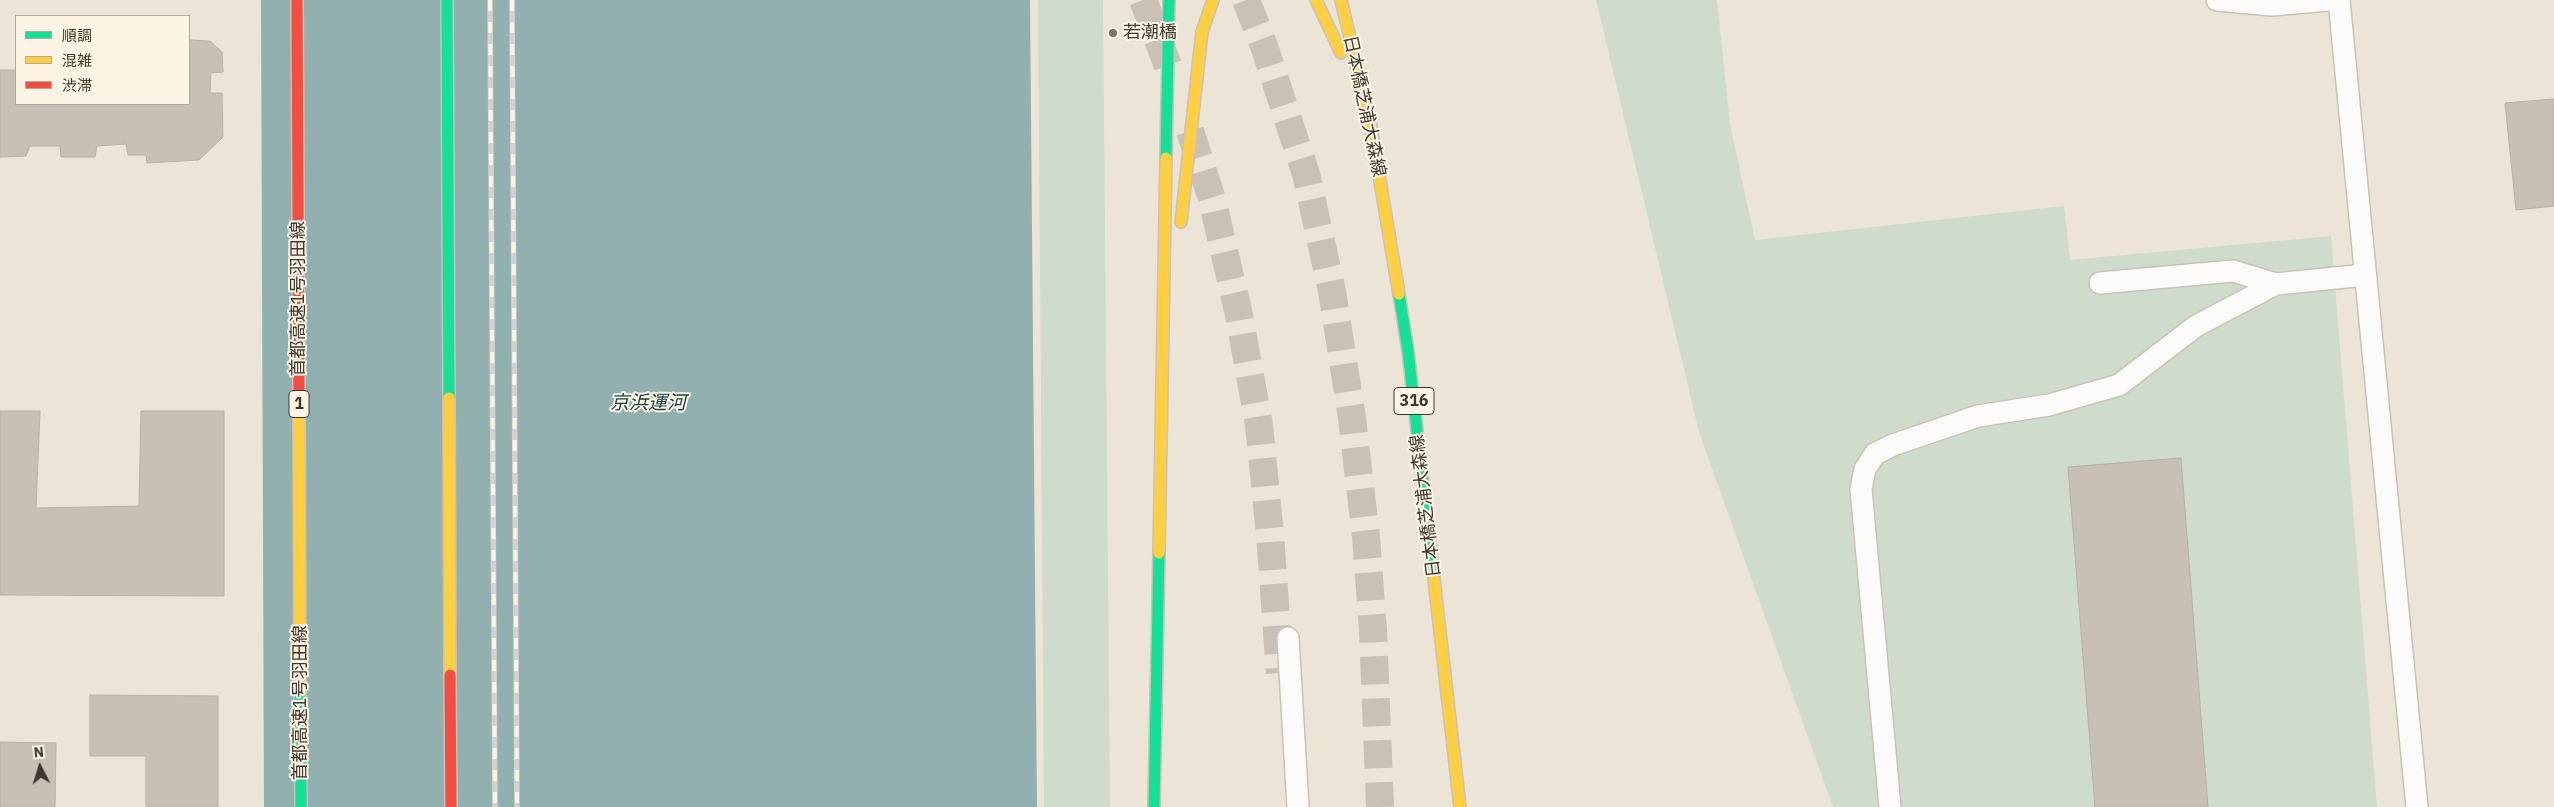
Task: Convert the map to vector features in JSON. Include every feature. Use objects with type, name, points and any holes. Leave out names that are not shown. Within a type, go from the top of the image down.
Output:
[{"type":"main road","name":"首都高速1号羽田線","points":[[297,0],[301,807]]},
{"type":"main road","points":[[447,0],[450,807]]},
{"type":"main road","points":[[1154,807],[1169,0]]},
{"type":"main road","points":[[1180,230],[1202,32],[1213,0]]},
{"type":"main road","points":[[1316,0],[1370,121]]},
{"type":"main road","name":"日本橋芝浦大森線","points":[[1341,0],[1370,121],[1408,351],[1460,807]]},
{"type":"main road","points":[[1161,397],[1177,259]]},
{"type":"lane","points":[[2217,0],[2272,5],[2328,0]]},
{"type":"lane","points":[[2339,0],[2417,807]]},
{"type":"lane","points":[[2100,283],[2232,272],[2276,284],[2365,275]]},
{"type":"lane","points":[[1890,807],[1861,489],[1864,469],[1875,454],[1893,445],[1978,416],[2049,405],[2119,385],[2196,326],[2276,284]]},
{"type":"lane","points":[[1288,638],[1298,807]]},
{"type":"green space","points":[[1038,0],[1103,0],[1110,807],[1044,807]]},
{"type":"green space","points":[[1596,0],[1717,0],[1730,124],[1755,240],[2064,206],[2070,260],[2331,236],[2377,807],[1833,807],[1699,432]]},
{"type":"water","name":"京浜運河","points":[[261,0],[1030,0],[1037,807],[264,807]]},
{"type":"building","points":[[190,40],[210,41],[222,52],[223,72],[211,73],[210,93],[222,93],[223,137],[199,160],[147,163],[146,155],[128,155],[126,144],[97,146],[95,157],[61,157],[60,146],[30,146],[26,156],[0,157],[0,70],[15,70],[15,105],[190,105]]},
{"type":"building","points":[[2554,99],[2554,206],[2516,210],[2505,103]]},
{"type":"building","points":[[0,411],[40,411],[36,508],[139,506],[141,411],[224,411],[224,596],[0,595]]},
{"type":"building","points":[[2181,458],[2208,807],[2095,807],[2068,467]]},
{"type":"building","points":[[90,695],[218,696],[218,807],[146,807],[146,756],[90,756]]},
{"type":"building","points":[[0,742],[56,743],[55,807],[0,807]]},
{"type":"tunnel","points":[[1143,0],[1168,66]]},
{"type":"tunnel","points":[[1246,0],[1264,46],[1306,174],[1332,291],[1352,418],[1366,537],[1373,630],[1380,807]]},
{"type":"tunnel","points":[[1190,131],[1212,199],[1239,315],[1259,425],[1270,535],[1280,673]]},
{"type":"railway","points":[[490,0],[495,807]]},
{"type":"railway","points":[[512,0],[517,807]]},
{"type":"traffic: fast","points":[[447,0],[449,398]]},
{"type":"traffic: fast","points":[[1166,158],[1169,0]]},
{"type":"traffic: fast","points":[[1399,294],[1408,351],[1434,579]]},
{"type":"traffic: fast","points":[[1154,807],[1159,553]]},
{"type":"traffic: fast","points":[[300,680],[301,807]]},
{"type":"traffic: slow","points":[[1181,222],[1202,32],[1213,0]]},
{"type":"traffic: slow","points":[[1316,0],[1341,53]]},
{"type":"traffic: slow","points":[[1341,0],[1370,121],[1399,294]]},
{"type":"traffic: slow","points":[[1159,553],[1166,158]]},
{"type":"traffic: slow","points":[[299,394],[300,680]]},
{"type":"traffic: slow","points":[[449,398],[450,675]]},
{"type":"traffic: slow","points":[[1434,579],[1460,807]]},
{"type":"traffic: jam","points":[[297,0],[299,394]]},
{"type":"traffic: jam","points":[[450,675],[451,807]]},
{"type":"place","name":"若潮橋","points":[[1113,33]]}]
